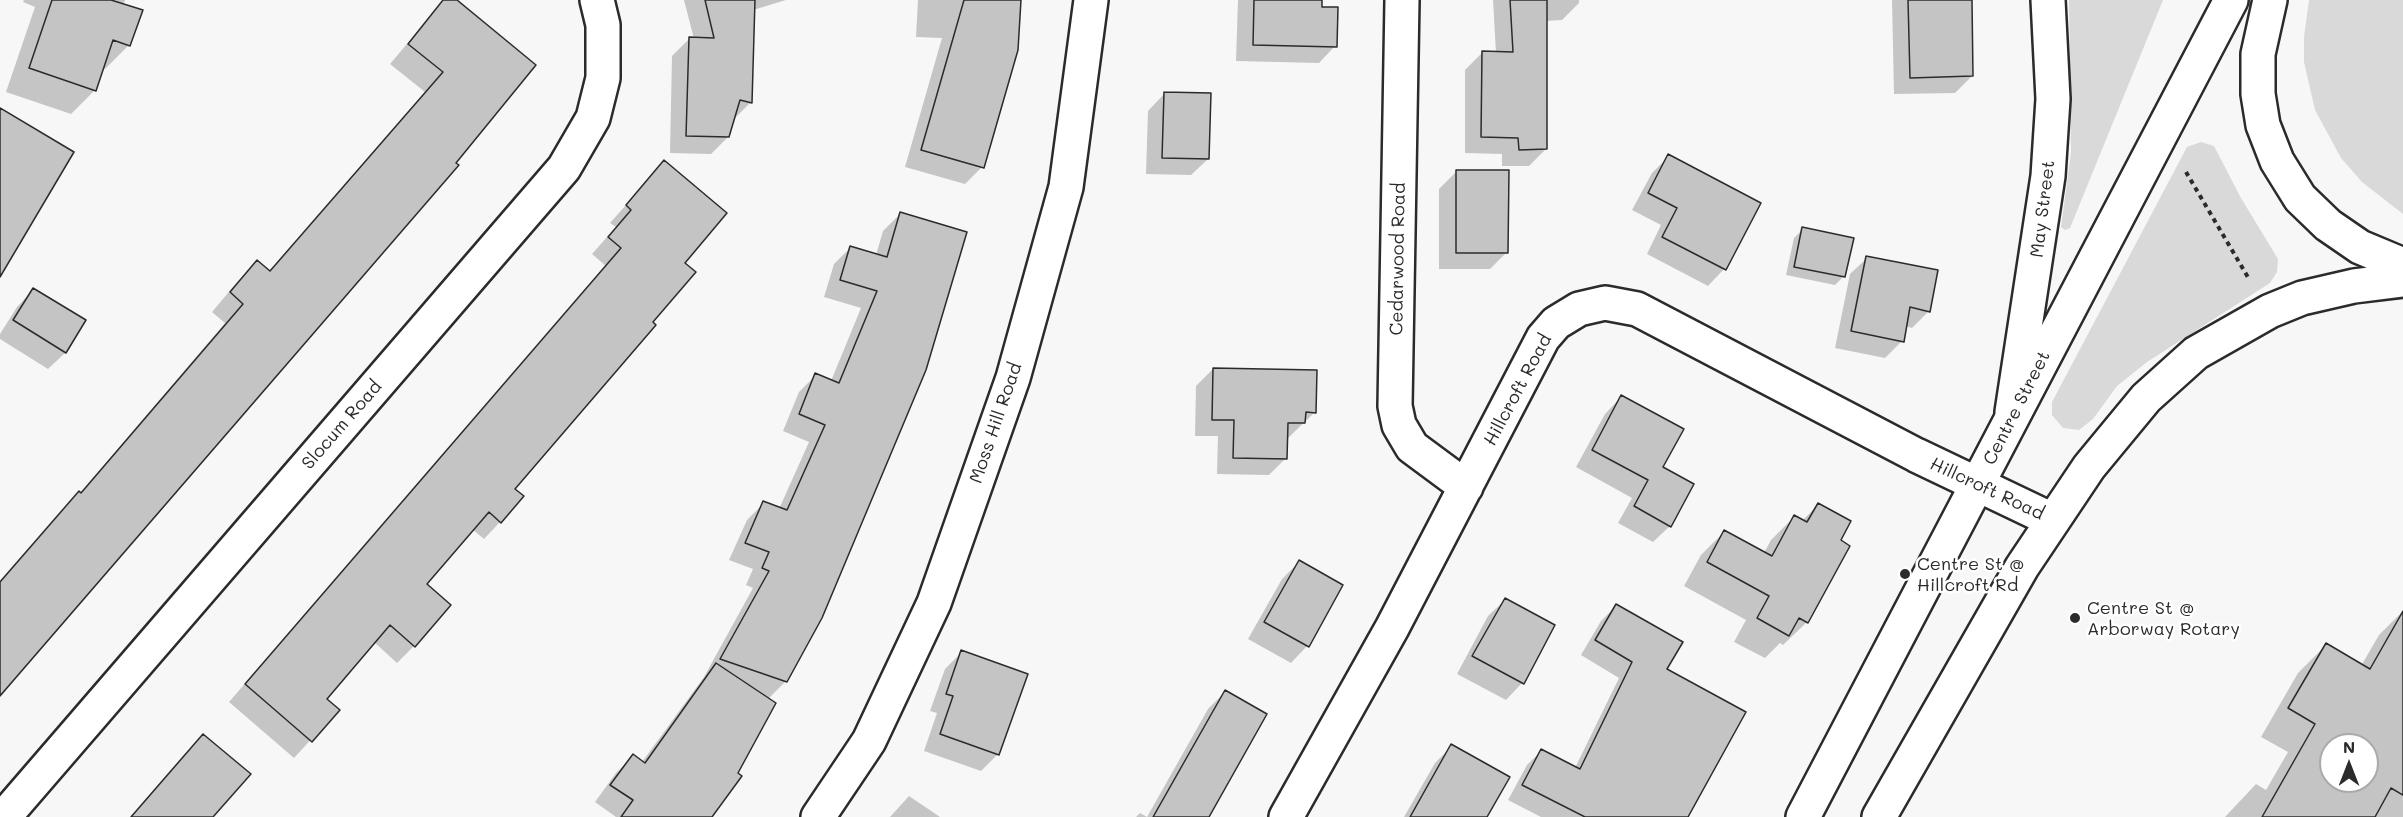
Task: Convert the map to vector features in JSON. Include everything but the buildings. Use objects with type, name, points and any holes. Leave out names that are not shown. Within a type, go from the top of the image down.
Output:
[{"type":"main road","name":"Slocum Road","points":[[4,817],[564,168],[593,118],[603,78],[603,25],[597,0]]},
{"type":"main road","name":"Moss Hill Road","points":[[818,817],[869,741],[934,603],[1013,378],[1066,187],[1091,0]]},
{"type":"main road","name":"Cedarwood Road","points":[[1402,0],[1395,406],[1399,425],[1412,447],[1466,487]]},
{"type":"main road","name":"May Street","points":[[2012,416],[2048,176],[2053,99],[2048,0]]},
{"type":"main road","name":"Centre Street","points":[[1803,817],[2231,0]]},
{"type":"main road","points":[[2270,0],[2260,42],[2258,94],[2263,125],[2277,161],[2300,198],[2328,225],[2360,247],[2403,265]]},
{"type":"main road","points":[[1879,817],[2022,567],[2052,520],[2122,426],[2161,384],[2196,353],[2242,325],[2302,298],[2354,286],[2403,280]]},
{"type":"main road","name":"Hillcroft Road","points":[[1286,817],[1392,628],[1547,332],[1567,315],[1592,304],[1605,303],[1637,309],[1977,485],[2052,520]]},
{"type":"path","points":[[2186,171],[2249,280]]},
{"type":"shaded area","points":[[2069,0],[2163,0],[2070,228],[2065,230],[2061,227],[2071,153]]},
{"type":"shaded area","points":[[2309,0],[2403,0],[2403,214],[2362,182],[2341,158],[2315,110],[2304,62],[2304,37]]},
{"type":"shaded area","points":[[2201,142],[2214,146],[2241,198],[2278,259],[2277,272],[2270,283],[2147,362],[2117,386],[2093,419],[2079,430],[2063,428],[2052,415],[2052,402],[2187,147]]},
{"type":"place","name":"Centre St @ Hillcroft Rd","points":[[1905,574]]},
{"type":"place","name":"Centre St @ Arborway Rotary","points":[[2075,618]]}]
